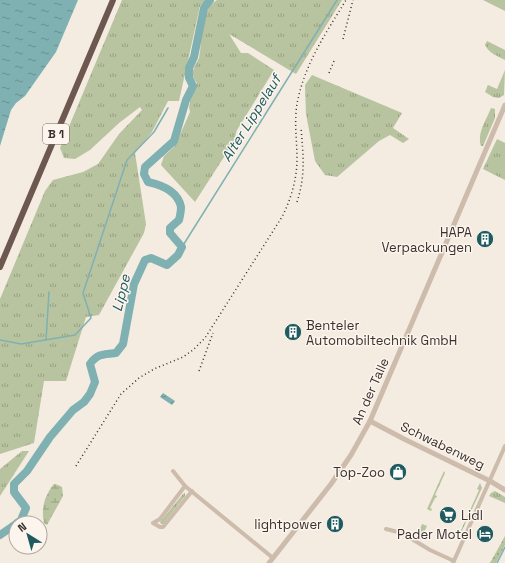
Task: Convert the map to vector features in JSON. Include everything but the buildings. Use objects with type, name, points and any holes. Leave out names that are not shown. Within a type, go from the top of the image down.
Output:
[{"type":"highway","name":"B 1","points":[[0,267],[113,0]]},
{"type":"street","name":"An der Talle","points":[[269,563],[331,484],[351,455],[370,421],[505,105]]},
{"type":"street","name":"Schwabenweg","points":[[370,421],[490,480],[505,490]]},
{"type":"street","points":[[386,529],[402,533],[430,550],[454,562],[505,446]]},
{"type":"street","points":[[173,471],[185,486],[192,490],[273,558]]},
{"type":"street","points":[[185,486],[155,524],[163,527],[192,490]]},
{"type":"green space","points":[[122,0],[206,0],[200,6],[179,101],[168,101],[152,132],[135,153],[146,224],[144,233],[99,315],[86,317],[66,381],[44,381],[34,443],[0,454],[0,299],[45,191],[53,180],[83,172],[98,164],[119,134],[142,110],[140,107],[119,123],[90,150],[75,159],[64,158],[60,148]]},
{"type":"green space","points":[[217,0],[342,0],[296,74],[229,34],[241,53],[248,53],[274,70],[237,130],[233,143],[195,202],[161,165],[164,156],[175,146],[190,112],[190,102],[188,101],[197,83],[193,73],[199,58],[204,18],[211,5]]},
{"type":"green space","points":[[483,0],[505,0],[505,11]]},
{"type":"green space","points":[[487,41],[505,50],[505,60],[489,50],[485,45]]},
{"type":"green space","points":[[505,70],[504,95],[499,98],[493,97],[485,92],[488,85],[497,89]]},
{"type":"green space","points":[[312,75],[402,113],[393,128],[409,139],[403,143],[390,135],[379,141],[337,177],[325,175],[315,161],[306,114],[305,85]]},
{"type":"green space","points":[[491,108],[495,109],[495,118],[483,146],[481,146],[481,131]]},
{"type":"green space","points":[[497,139],[505,143],[505,180],[483,169]]},
{"type":"green space","points":[[22,451],[29,451],[0,496],[0,469]]},
{"type":"green space","points":[[444,471],[445,473],[435,495],[437,496],[430,508],[432,509],[431,511],[427,509]]},
{"type":"green space","points":[[480,483],[482,488],[458,537],[479,490],[477,489]]},
{"type":"green space","points":[[54,484],[62,487],[63,496],[48,523],[48,515],[43,515],[43,508],[48,493]]},
{"type":"green space","points":[[495,491],[505,497],[505,503],[489,496]]},
{"type":"green space","points":[[185,493],[185,496],[163,524],[161,524],[160,522]]},
{"type":"green space","points":[[422,524],[427,526],[421,540],[417,537]]},
{"type":"green space","points":[[505,536],[505,545],[496,563],[490,563]]},
{"type":"water","points":[[0,0],[78,0],[56,52],[25,96],[16,103],[11,110],[0,146]]},
{"type":"water","points":[[163,393],[175,401],[172,405],[160,397]]},
{"type":"waterway","name":"Lippe","points":[[23,515],[26,508],[14,492],[14,484],[27,471],[50,437],[73,410],[84,402],[90,394],[95,382],[90,364],[95,358],[101,355],[116,353],[123,344],[134,284],[145,260],[151,258],[167,265],[178,255],[182,247],[170,233],[170,228],[179,220],[181,207],[177,197],[164,187],[148,182],[144,174],[145,167],[174,141],[186,100],[193,86],[189,78],[189,68],[194,57],[204,8],[210,0]]},
{"type":"waterway","name":"Alter Lippelauf","points":[[182,247],[337,0]]},
{"type":"waterway","points":[[0,340],[21,344],[75,335],[91,318],[83,293],[127,160],[154,132],[168,108]]},
{"type":"waterway","points":[[46,340],[49,292]]},
{"type":"waterway","name":"Lippe","points":[[0,535],[8,530]]},
{"type":"waterway","points":[[497,563],[505,547]]},
{"type":"railway","points":[[76,466],[121,394],[139,378],[154,369],[183,357],[193,350],[205,338],[282,217],[291,196],[296,174],[296,118],[300,90],[310,63],[346,0]]},
{"type":"railway","points":[[343,39],[353,0]]},
{"type":"railway","points":[[329,73],[334,61]]},
{"type":"railway","points":[[297,202],[303,173],[301,127]]},
{"type":"railway","points":[[199,371],[213,333]]},
{"type":"place","name":"HAPA Verpackungen","points":[[485,239]]},
{"type":"place","name":"Benteler Automobiltechnik GmbH","points":[[293,332]]},
{"type":"place","name":"Top-Zoo","points":[[398,472]]},
{"type":"place","name":"Lidl","points":[[448,515]]},
{"type":"place","name":"lightpower","points":[[335,524]]},
{"type":"place","name":"Pader Motel","points":[[485,534]]}]
